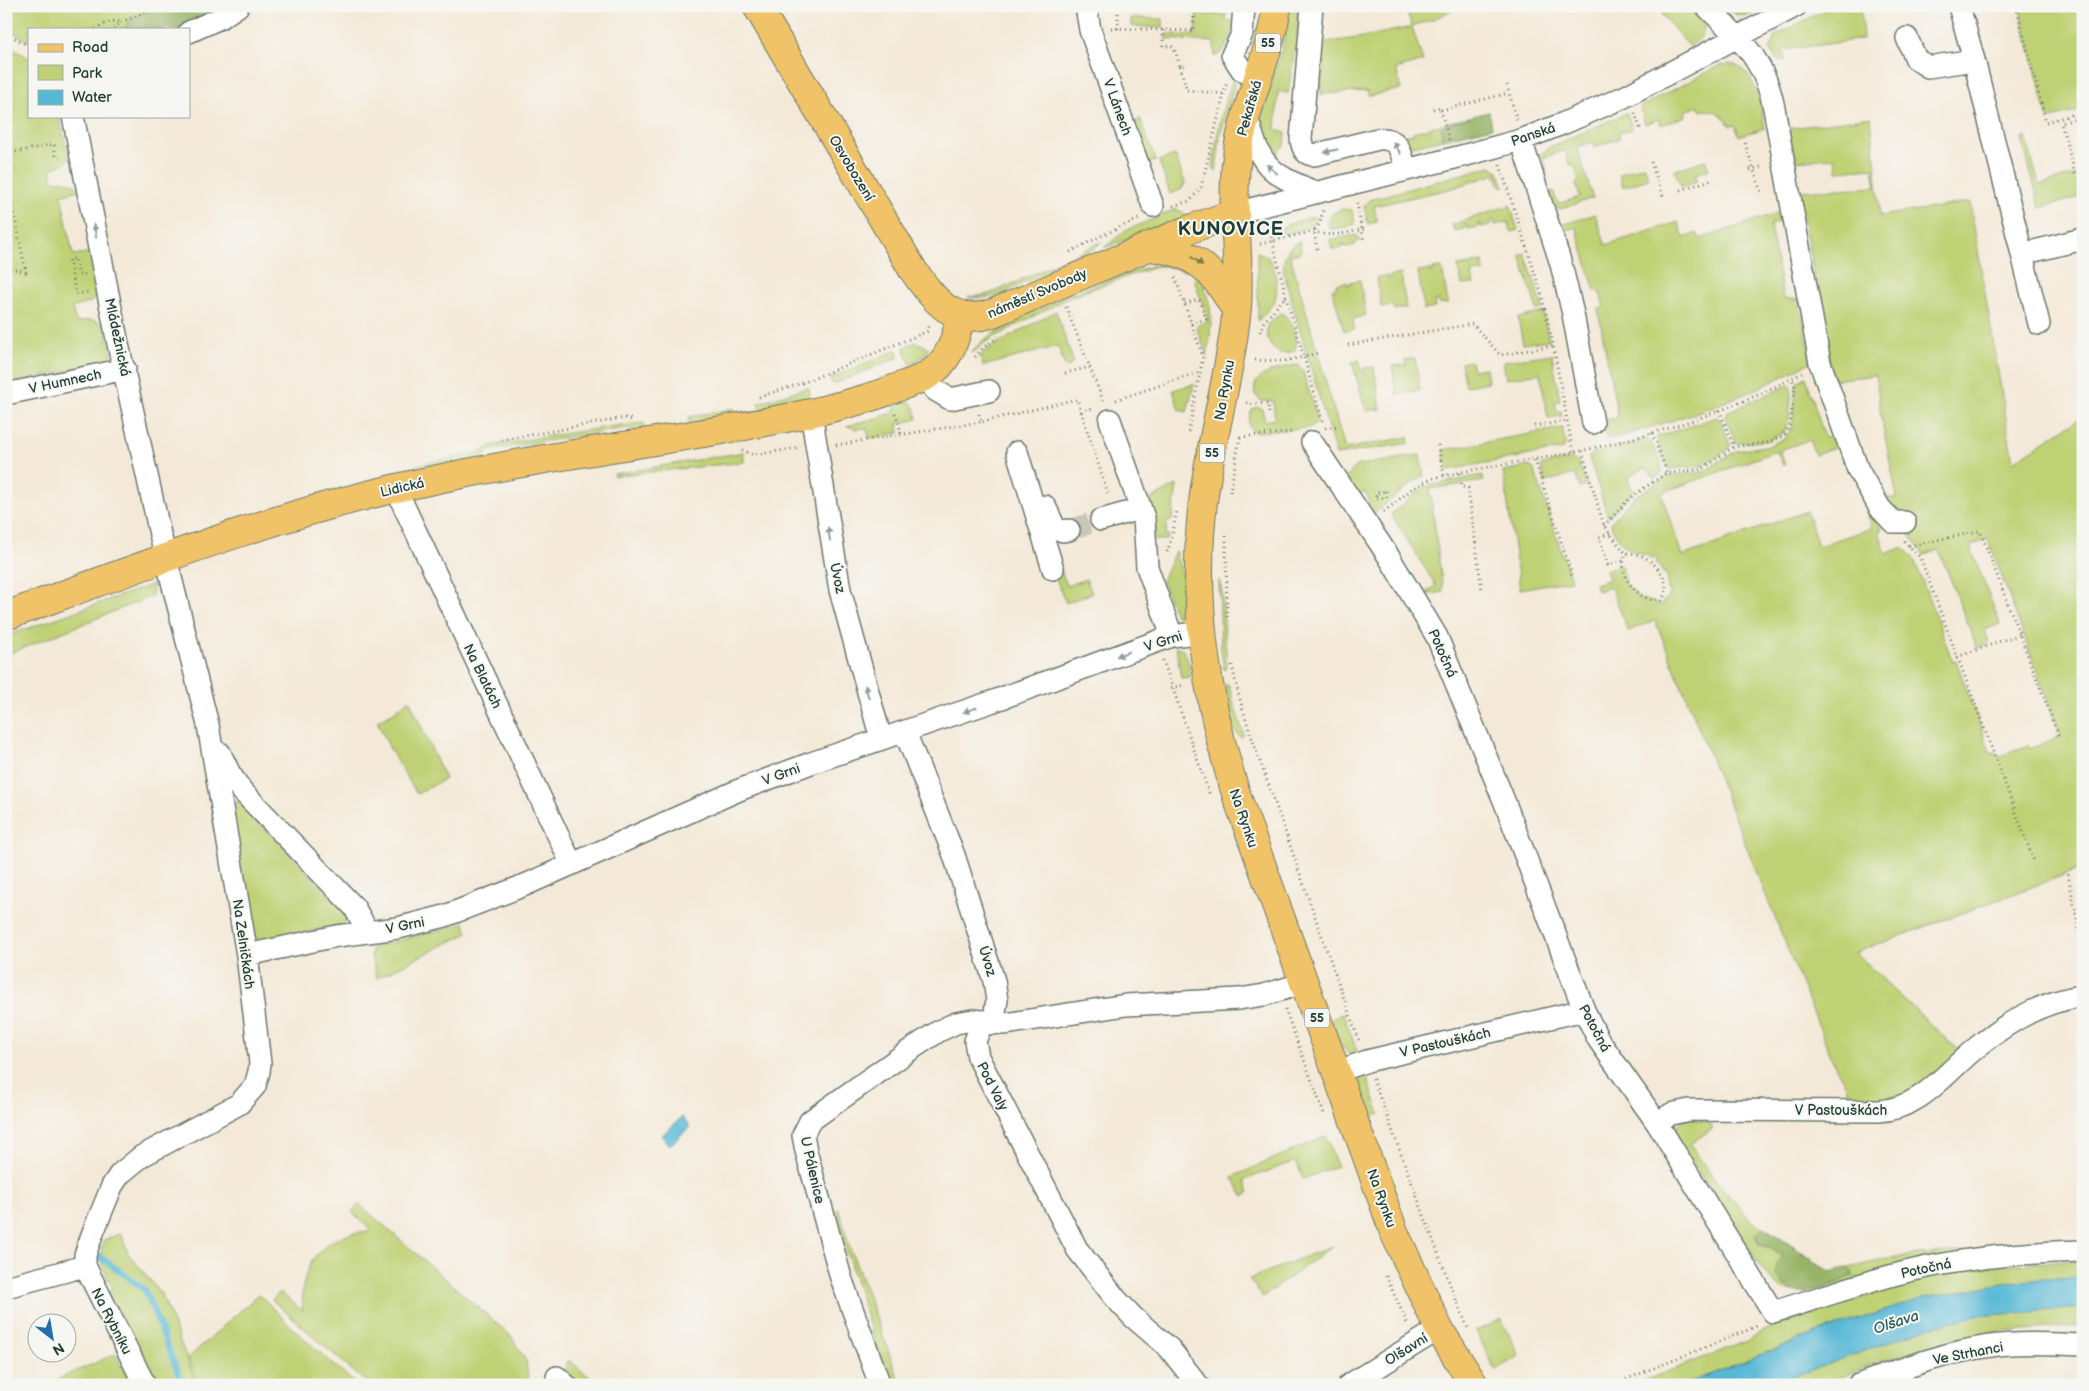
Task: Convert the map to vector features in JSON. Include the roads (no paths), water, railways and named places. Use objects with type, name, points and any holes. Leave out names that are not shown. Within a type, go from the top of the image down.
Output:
[{"type":"main road","name":"Osvobození","points":[[757,6],[913,270],[934,298],[948,310],[961,316]]},
{"type":"main road","name":"Pekařská","points":[[1235,213],[1235,166],[1247,116],[1247,71],[1277,6]]},
{"type":"main road","name":"náměstí Svobody","points":[[961,316],[979,317],[994,314],[1055,285],[1151,247],[1185,231],[1235,213]]},
{"type":"main road","name":"Na Rynku","points":[[1235,213],[1239,267],[1236,310],[1203,507],[1200,560],[1215,627],[1212,700],[1228,766],[1259,860],[1394,1232],[1451,1323],[1474,1385]]},
{"type":"main road","points":[[1151,247],[1178,252],[1200,262],[1212,273],[1236,310]]},
{"type":"main road","points":[[811,413],[860,401],[925,376],[938,368],[950,351],[961,316]]},
{"type":"main road","name":"Lidická","points":[[6,616],[166,557],[275,521],[399,487],[455,475],[811,413]]},
{"type":"street","name":"V Lánech","points":[[1086,6],[1090,30],[1155,210]]},
{"type":"street","points":[[1244,6],[1242,34],[1232,55],[1247,71]]},
{"type":"street","points":[[1312,6],[1301,139],[1303,148],[1309,154],[1314,155],[1389,139],[1399,148],[1406,170]]},
{"type":"street","points":[[1706,6],[1737,37],[1759,64],[1770,88],[1822,367],[1858,470],[1880,508],[1899,522]]},
{"type":"street","name":"Panská","points":[[1235,213],[1319,201],[1406,170],[1521,140],[1609,104],[1796,6]]},
{"type":"street","points":[[1959,6],[2040,324]]},
{"type":"street","points":[[190,32],[234,9]]},
{"type":"street","points":[[1907,38],[1916,59],[1928,67],[1974,60]]},
{"type":"street","points":[[1247,116],[1253,139],[1270,170],[1319,201]]},
{"type":"street","name":"Mládežnická","points":[[73,118],[105,279],[166,557]]},
{"type":"street","points":[[1521,140],[1572,306],[1593,423]]},
{"type":"street","points":[[2022,254],[2083,239]]},
{"type":"street","name":"V Humnech","points":[[6,394],[125,369]]},
{"type":"street","points":[[925,376],[935,390],[950,399],[982,393]]},
{"type":"street","points":[[1107,412],[1144,522],[1146,561],[1172,636]]},
{"type":"street","name":"Úvoz","points":[[811,413],[840,590],[881,739]]},
{"type":"street","name":"Potočná","points":[[1316,433],[1367,525],[1407,585],[1437,637],[1505,803],[1584,1010],[1598,1038],[1657,1123],[1773,1312],[1902,1273],[1937,1265],[1973,1259],[2083,1251]]},
{"type":"street","points":[[1016,452],[1053,569]]},
{"type":"street","name":"Na Blatách","points":[[399,487],[402,502],[571,863]]},
{"type":"street","points":[[1034,510],[1045,506],[1054,528],[1063,531],[1069,530]]},
{"type":"street","points":[[1101,520],[1140,509]]},
{"type":"street","name":"Na Zelničkách","points":[[87,1252],[112,1186],[120,1174],[130,1164],[239,1104],[255,1086],[259,1072],[260,1063],[247,955],[208,725],[166,557]]},
{"type":"street","name":"V Grni","points":[[247,955],[365,931],[398,928],[445,916],[516,888],[739,790],[1172,636],[1215,627]]},
{"type":"street","points":[[208,725],[235,783],[354,907],[365,931]]},
{"type":"street","name":"Úvoz","points":[[905,732],[954,855],[994,981],[997,1000],[988,1022]]},
{"type":"street","points":[[988,1022],[1016,1023],[1126,1005],[1239,1000],[1264,995],[1304,982]]},
{"type":"street","name":"V Pastouškách","points":[[1657,1123],[1671,1114],[1689,1110],[1878,1111],[1905,1106],[1925,1094],[1976,1048],[2012,1022],[2045,1006],[2083,996]]},
{"type":"street","name":"V Pastouškách","points":[[1336,1072],[1367,1061],[1584,1010]]},
{"type":"street","name":"U Pálenice","points":[[880,1385],[854,1318],[836,1261],[806,1151],[804,1130],[813,1119],[939,1031],[966,1021],[988,1022]]},
{"type":"street","name":"Pod Valy","points":[[988,1022],[975,1040],[978,1057],[1077,1249],[1116,1299],[1133,1317],[1169,1348],[1198,1385]]},
{"type":"street","points":[[6,1287],[87,1252]]},
{"type":"street","name":"Na Rybníku","points":[[87,1252],[145,1385]]},
{"type":"street","name":"Olšavní","points":[[1349,1385],[1451,1323]]},
{"type":"street","name":"Ve Strhanci","points":[[1858,1385],[1925,1361],[1990,1346],[2017,1344],[2083,1345]]},
{"type":"water","points":[[682,1117],[690,1127],[670,1145],[661,1136]]},
{"type":"water","name":"Olšava","points":[[2083,1276],[2083,1308],[1975,1316],[1929,1327],[1770,1385],[1683,1385],[1822,1331],[1924,1298],[2009,1282]]},
{"type":"waterway","points":[[99,1256],[145,1290],[183,1385]]},
{"type":"tunnel","points":[[1069,530],[1101,520]]},
{"type":"district","name":"KUNOVICE","points":[[1231,228]]}]
